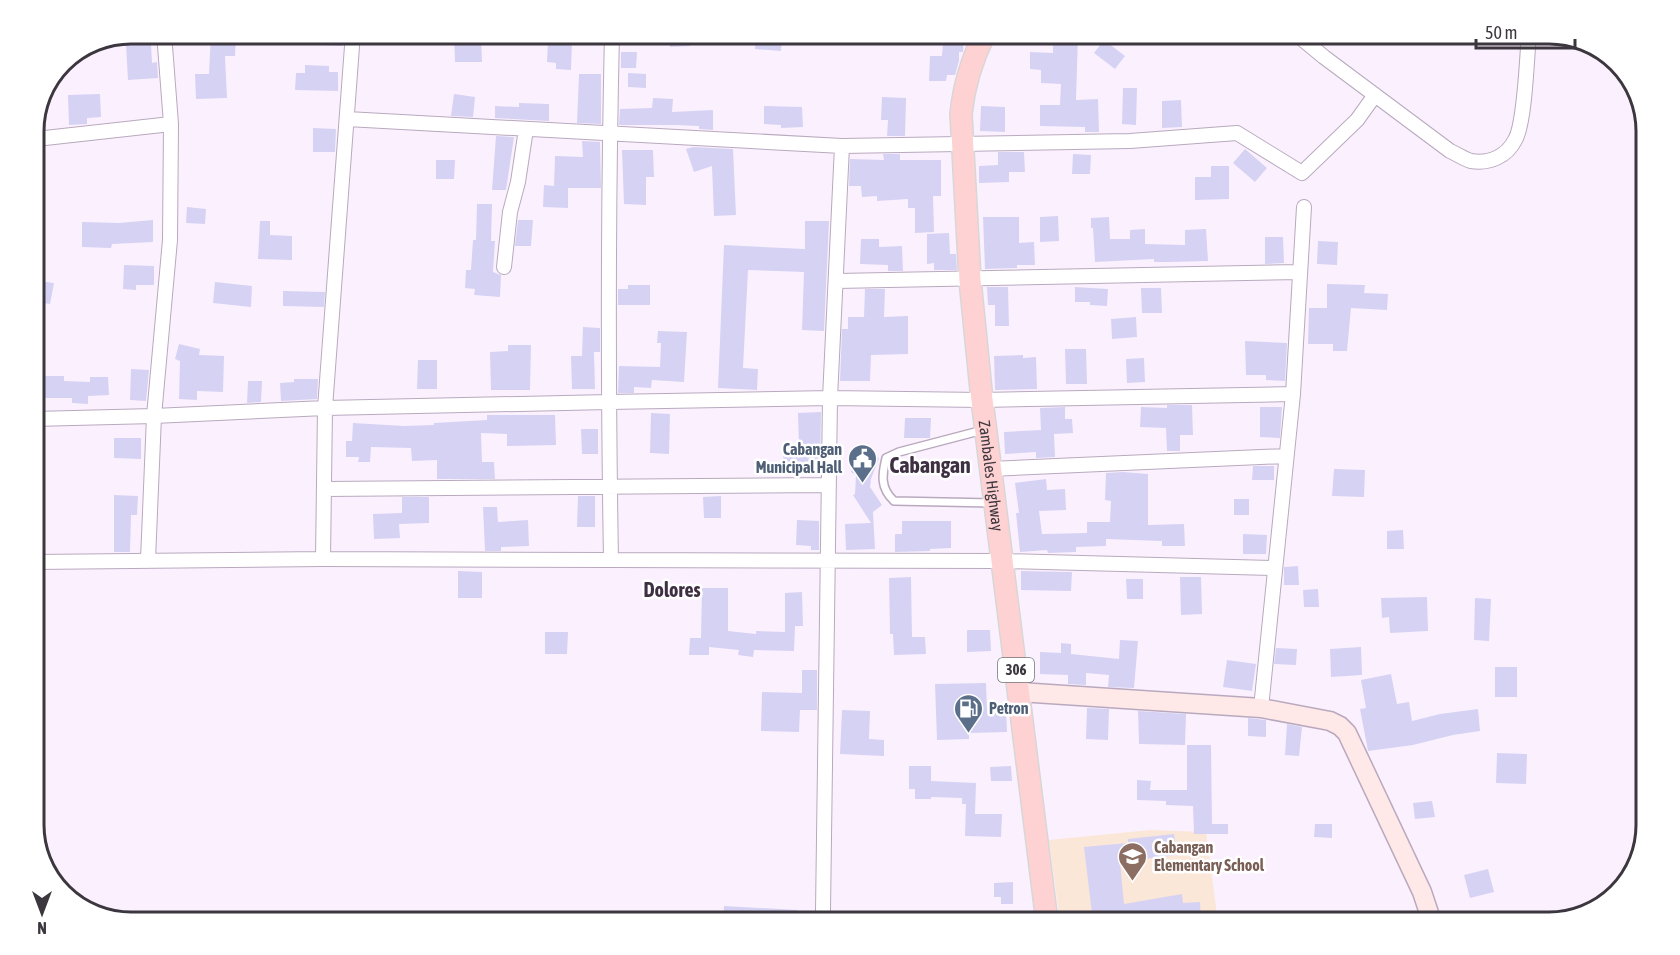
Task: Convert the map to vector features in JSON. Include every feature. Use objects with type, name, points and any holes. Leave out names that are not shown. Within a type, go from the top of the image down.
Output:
[{"type":"main road","name":"Zambales Highway","points":[[980,44],[974,54],[964,87],[961,114],[970,280],[990,469],[1046,912]]},
{"type":"street","points":[[148,560],[154,416],[170,240],[171,124],[165,44]]},
{"type":"street","points":[[322,559],[325,408],[352,44]]},
{"type":"street","points":[[611,560],[609,134],[612,44]]},
{"type":"street","points":[[1309,44],[1450,151],[1471,161],[1491,160],[1506,154],[1517,138],[1528,44]]},
{"type":"street","points":[[347,119],[842,146],[1130,141],[1237,133],[1302,173],[1357,120],[1375,95]]},
{"type":"street","points":[[44,138],[171,124]]},
{"type":"street","points":[[504,267],[510,212],[518,182],[526,129]]},
{"type":"street","points":[[823,911],[830,398],[842,146]]},
{"type":"street","points":[[1261,708],[1293,394],[1304,207]]},
{"type":"street","points":[[836,281],[1300,272]]},
{"type":"street","points":[[44,419],[325,408],[609,402],[830,398],[982,400],[1293,394]]},
{"type":"street","points":[[990,469],[1286,456]]},
{"type":"street","points":[[324,489],[829,485]]},
{"type":"street","points":[[44,562],[322,559],[1002,561],[1275,568]]},
{"type":"street","points":[[1019,692],[1261,708],[1330,721],[1340,726],[1347,733],[1422,892],[1429,912]]},
{"type":"lane","points":[[986,429],[899,452],[886,458],[883,485],[886,494],[894,501],[995,503]]},
{"type":"shaded area","name":"Cabangan Elementary School","points":[[1150,830],[1206,832],[1217,912],[1059,912],[1049,840]]},
{"type":"building","points":[[151,44],[152,63],[157,62],[158,78],[128,80],[126,45]]},
{"type":"building","points":[[210,44],[236,44],[235,56],[225,56],[227,98],[196,99],[195,74],[209,74]]},
{"type":"building","points":[[320,44],[343,44],[343,46]]},
{"type":"building","points":[[454,44],[481,44],[482,62],[455,62]]},
{"type":"building","points":[[548,44],[572,44],[571,70],[556,69],[556,63],[547,62]]},
{"type":"building","points":[[670,44],[690,44],[690,46],[670,47]]},
{"type":"building","points":[[755,44],[781,44],[781,51],[755,49]]},
{"type":"building","points":[[943,44],[963,44],[963,52],[959,52],[955,75],[947,75],[946,81],[929,81],[930,56],[942,56]]},
{"type":"building","points":[[1053,44],[1078,44],[1076,100],[1098,99],[1099,132],[1085,132],[1085,127],[1040,126],[1040,105],[1060,105],[1061,84],[1041,83],[1041,70],[1030,69],[1030,52],[1053,53]]},
{"type":"building","points":[[1101,44],[1109,44],[1125,56],[1115,69],[1094,53]]},
{"type":"building","points":[[621,52],[637,52],[636,68],[621,68]]},
{"type":"building","points":[[305,65],[329,66],[329,72],[338,72],[338,91],[295,90],[296,73],[305,73]]},
{"type":"building","points":[[628,73],[646,74],[646,88],[628,87]]},
{"type":"building","points":[[579,74],[601,74],[601,124],[577,123]]},
{"type":"building","points":[[1123,88],[1137,88],[1136,125],[1122,124]]},
{"type":"building","points":[[100,94],[101,117],[87,118],[87,124],[69,125],[68,95]]},
{"type":"building","points":[[454,94],[475,97],[473,117],[451,116]]},
{"type":"building","points":[[882,97],[906,98],[905,136],[887,136],[888,120],[881,120]]},
{"type":"building","points":[[653,98],[673,99],[672,112],[713,110],[713,130],[699,129],[699,126],[619,125],[620,109],[652,108]]},
{"type":"building","points":[[1181,100],[1182,127],[1162,128],[1162,101]]},
{"type":"building","points":[[519,103],[549,104],[549,121],[495,118],[495,106],[519,107]]},
{"type":"building","points":[[764,106],[802,107],[803,127],[781,128],[781,125],[764,124]]},
{"type":"building","points":[[981,106],[1005,107],[1005,132],[980,131]]},
{"type":"building","points":[[313,128],[336,129],[335,152],[313,152]]},
{"type":"building","points":[[496,136],[514,137],[506,190],[492,190]]},
{"type":"building","points":[[582,141],[600,142],[601,188],[568,188],[568,208],[543,207],[544,185],[554,186],[555,156],[583,157]]},
{"type":"building","points":[[693,147],[733,149],[736,215],[714,216],[712,166],[694,172],[686,149]]},
{"type":"building","points":[[1245,149],[1267,168],[1255,182],[1233,163]]},
{"type":"building","points":[[622,150],[653,150],[654,177],[646,177],[646,205],[624,204]]},
{"type":"building","points":[[998,152],[1024,152],[1025,172],[1009,172],[1009,182],[979,183],[979,166],[998,165]]},
{"type":"building","points":[[883,154],[900,154],[900,160],[941,160],[941,196],[933,196],[934,232],[915,233],[915,208],[908,208],[908,199],[877,201],[877,196],[862,197],[861,186],[849,186],[850,159],[884,160]]},
{"type":"building","points":[[1073,154],[1091,155],[1090,174],[1072,174]]},
{"type":"building","points":[[436,160],[455,160],[454,179],[436,179]]},
{"type":"building","points":[[1211,166],[1229,166],[1229,199],[1195,200],[1195,177],[1211,177]]},
{"type":"building","points":[[477,204],[492,204],[491,241],[495,241],[493,272],[501,275],[500,297],[474,295],[475,289],[465,288],[466,270],[471,270],[473,240],[476,240]]},
{"type":"building","points":[[187,207],[206,209],[205,224],[186,223]]},
{"type":"building","points":[[1058,216],[1059,241],[1040,242],[1040,217]]},
{"type":"building","points":[[983,217],[1019,217],[1019,243],[1034,242],[1035,265],[985,269]]},
{"type":"building","points":[[1109,217],[1110,239],[1130,239],[1130,230],[1145,229],[1145,244],[1185,245],[1185,230],[1206,229],[1208,261],[1154,262],[1154,259],[1095,262],[1091,218]]},
{"type":"building","points":[[153,220],[153,242],[112,244],[111,248],[82,247],[82,222],[119,223]]},
{"type":"building","points":[[518,220],[533,220],[531,246],[515,246]]},
{"type":"building","points":[[260,221],[270,221],[270,235],[292,236],[292,260],[258,259]]},
{"type":"building","points":[[805,221],[829,221],[824,331],[802,330],[804,272],[748,270],[743,368],[758,369],[757,390],[718,388],[724,245],[805,249]]},
{"type":"building","points":[[949,233],[950,254],[956,254],[957,270],[934,270],[934,263],[927,264],[927,234]]},
{"type":"building","points":[[1265,237],[1283,237],[1284,263],[1265,264]]},
{"type":"building","points":[[861,239],[879,239],[879,247],[902,246],[903,271],[888,271],[888,265],[860,264]]},
{"type":"building","points":[[1318,241],[1338,242],[1337,265],[1317,264]]},
{"type":"building","points":[[124,265],[154,266],[154,285],[136,285],[136,290],[123,289]]},
{"type":"building","points":[[44,282],[54,283],[50,304],[44,303]]},
{"type":"building","points":[[215,282],[252,286],[251,307],[213,303]]},
{"type":"building","points":[[1327,284],[1365,285],[1364,293],[1388,294],[1387,310],[1351,308],[1347,351],[1333,351],[1333,344],[1308,344],[1309,308],[1327,308]]},
{"type":"building","points":[[628,285],[650,285],[650,305],[618,305],[618,289],[628,289]]},
{"type":"building","points":[[987,287],[1008,287],[1009,326],[995,326],[995,305],[988,305]]},
{"type":"building","points":[[1075,287],[1108,289],[1107,306],[1090,305],[1090,302],[1075,302]]},
{"type":"building","points":[[1141,288],[1161,288],[1162,313],[1142,313]]},
{"type":"building","points":[[865,289],[885,289],[884,317],[908,316],[908,354],[871,355],[870,381],[840,381],[842,329],[848,329],[848,317],[864,317]]},
{"type":"building","points":[[283,291],[325,292],[324,307],[283,306]]},
{"type":"building","points":[[1136,317],[1137,337],[1112,339],[1111,319]]},
{"type":"building","points":[[583,327],[600,328],[600,352],[594,352],[595,389],[572,389],[571,356],[582,356]]},
{"type":"building","points":[[658,331],[687,332],[684,382],[652,380],[651,388],[634,387],[634,393],[618,393],[619,366],[660,367],[661,343],[657,343]]},
{"type":"building","points":[[1245,341],[1287,343],[1285,381],[1266,380],[1266,375],[1246,375]]},
{"type":"building","points":[[179,344],[200,349],[199,355],[224,356],[223,392],[197,391],[197,400],[179,399],[180,361],[175,359]]},
{"type":"building","points":[[508,345],[531,345],[530,390],[491,390],[490,352],[508,351]]},
{"type":"building","points":[[1065,349],[1086,349],[1087,384],[1066,384]]},
{"type":"building","points":[[1023,355],[1023,358],[1036,357],[1037,389],[995,390],[994,356]]},
{"type":"building","points":[[1144,358],[1145,382],[1127,383],[1126,359]]},
{"type":"building","points":[[418,360],[437,360],[437,389],[417,389]]},
{"type":"building","points":[[131,369],[149,370],[146,401],[130,400]]},
{"type":"building","points":[[44,376],[64,376],[64,381],[90,382],[90,377],[108,377],[109,395],[88,396],[88,404],[72,403],[72,398],[44,398]]},
{"type":"building","points":[[294,379],[318,379],[317,399],[281,401],[280,383],[294,382]]},
{"type":"building","points":[[248,381],[262,381],[261,402],[247,403]]},
{"type":"building","points":[[1167,405],[1192,405],[1193,435],[1180,435],[1180,451],[1167,451],[1166,428],[1140,427],[1141,407],[1167,408]]},
{"type":"building","points":[[1065,407],[1065,419],[1072,419],[1073,433],[1054,434],[1055,457],[1036,458],[1036,452],[1005,454],[1004,432],[1041,430],[1040,408]]},
{"type":"building","points":[[1260,407],[1282,407],[1280,438],[1260,437]]},
{"type":"building","points":[[821,412],[820,464],[815,464],[815,471],[784,472],[783,449],[799,448],[798,413]]},
{"type":"building","points":[[651,413],[670,414],[669,454],[650,453]]},
{"type":"building","points":[[487,415],[555,415],[556,445],[507,446],[507,434],[481,433],[482,462],[494,462],[495,479],[437,479],[437,460],[412,461],[411,448],[371,447],[370,462],[358,462],[359,457],[346,457],[346,441],[352,441],[353,423],[434,425],[434,423],[487,420]]},
{"type":"building","points":[[905,418],[931,418],[930,438],[904,438]]},
{"type":"building","points":[[581,429],[598,429],[598,454],[582,454]]},
{"type":"building","points":[[114,438],[141,438],[141,459],[114,458]]},
{"type":"building","points":[[859,451],[879,458],[870,487],[882,505],[873,512],[875,549],[846,550],[845,524],[871,523],[853,495],[855,494],[856,475],[851,472]]},
{"type":"building","points":[[1253,466],[1274,466],[1274,480],[1252,480]]},
{"type":"building","points":[[1334,469],[1365,470],[1364,497],[1332,496]]},
{"type":"building","points":[[1106,473],[1148,474],[1148,525],[1184,524],[1185,546],[1162,546],[1162,541],[1106,539],[1106,546],[1076,547],[1076,552],[1048,553],[1047,550],[1020,552],[1016,513],[1019,513],[1015,483],[1046,479],[1047,490],[1065,489],[1066,510],[1039,511],[1042,534],[1087,533],[1087,522],[1110,522],[1111,501],[1105,500]]},
{"type":"building","points":[[114,495],[138,496],[137,515],[131,515],[130,552],[114,552]]},
{"type":"building","points":[[578,496],[595,496],[595,527],[577,527]]},
{"type":"building","points":[[721,496],[721,518],[704,518],[703,497]]},
{"type":"building","points":[[402,497],[429,497],[429,523],[399,524],[400,538],[374,539],[373,514],[402,513]]},
{"type":"building","points":[[1234,499],[1249,499],[1249,515],[1234,515]]},
{"type":"building","points":[[483,507],[497,507],[498,522],[528,520],[529,546],[501,547],[501,551],[485,551]]},
{"type":"building","points":[[797,520],[819,521],[819,550],[811,550],[811,546],[796,545]]},
{"type":"building","points":[[902,521],[951,521],[951,548],[895,552],[895,534],[902,534]]},
{"type":"building","points":[[1403,530],[1404,549],[1387,549],[1387,531]]},
{"type":"building","points":[[1243,534],[1267,535],[1266,554],[1243,554]]},
{"type":"building","points":[[1298,566],[1299,585],[1284,585],[1284,567]]},
{"type":"building","points":[[458,571],[482,572],[482,598],[458,598]]},
{"type":"building","points":[[1021,571],[1072,572],[1071,591],[1021,590]]},
{"type":"building","points":[[911,577],[912,637],[925,637],[926,654],[894,655],[893,634],[890,634],[889,578]]},
{"type":"building","points":[[1180,577],[1201,577],[1202,614],[1181,615]]},
{"type":"building","points":[[1126,579],[1143,579],[1143,599],[1127,599]]},
{"type":"building","points":[[702,588],[728,588],[728,631],[756,634],[756,631],[785,632],[785,593],[802,592],[803,626],[795,626],[794,651],[754,650],[753,657],[738,655],[739,650],[709,647],[709,655],[689,655],[690,638],[701,638]]},
{"type":"building","points":[[1318,589],[1319,607],[1304,607],[1303,590]]},
{"type":"building","points":[[1427,597],[1428,631],[1390,633],[1389,617],[1382,618],[1381,598]]},
{"type":"building","points":[[1475,598],[1491,599],[1489,641],[1474,640]]},
{"type":"building","points":[[967,630],[990,630],[991,651],[967,652]]},
{"type":"building","points":[[545,632],[568,632],[567,654],[545,654]]},
{"type":"building","points":[[1120,640],[1138,641],[1134,688],[1108,687],[1109,675],[1086,673],[1086,685],[1068,684],[1068,675],[1040,674],[1040,652],[1061,653],[1061,643],[1071,644],[1071,654],[1119,659]]},
{"type":"building","points":[[1361,647],[1362,675],[1331,677],[1330,649]]},
{"type":"building","points":[[1276,648],[1297,649],[1296,665],[1274,664]]},
{"type":"building","points":[[1227,660],[1256,664],[1252,691],[1223,687]]},
{"type":"building","points":[[1495,667],[1517,667],[1517,697],[1495,697]]},
{"type":"building","points":[[802,670],[817,670],[817,710],[800,710],[799,732],[761,731],[762,692],[802,693]]},
{"type":"building","points":[[1391,674],[1397,704],[1409,702],[1412,721],[1440,714],[1478,709],[1480,731],[1413,745],[1368,751],[1360,709],[1366,708],[1361,680]]},
{"type":"building","points":[[986,683],[987,709],[1006,709],[1007,732],[969,733],[969,739],[937,740],[935,684]]},
{"type":"building","points":[[1087,708],[1109,709],[1108,740],[1086,739]]},
{"type":"building","points":[[842,710],[870,711],[869,739],[884,740],[884,756],[840,754]]},
{"type":"building","points":[[1138,711],[1186,714],[1185,745],[1139,744]]},
{"type":"building","points":[[1248,718],[1266,720],[1266,737],[1248,736]]},
{"type":"building","points":[[1287,724],[1302,727],[1299,756],[1285,755]]},
{"type":"building","points":[[1187,745],[1211,745],[1212,824],[1228,824],[1228,834],[1194,834],[1193,806],[1166,805],[1166,801],[1137,800],[1137,780],[1151,781],[1150,790],[1187,790]]},
{"type":"building","points":[[1497,753],[1527,754],[1526,784],[1496,783]]},
{"type":"building","points":[[909,766],[931,766],[931,781],[976,783],[975,814],[1002,814],[1001,837],[965,836],[966,804],[962,804],[962,798],[915,799],[915,789],[909,789]]},
{"type":"building","points":[[1011,766],[1012,781],[991,781],[990,767]]},
{"type":"building","points":[[1432,801],[1435,817],[1415,819],[1413,803]]},
{"type":"building","points":[[1315,824],[1332,824],[1332,838],[1314,837]]},
{"type":"building","points":[[1174,834],[1177,855],[1120,862],[1124,904],[1182,894],[1183,903],[1200,902],[1200,912],[1092,912],[1084,847],[1128,843],[1128,839]]},
{"type":"building","points":[[1488,869],[1494,892],[1470,898],[1464,875]]},
{"type":"building","points":[[1013,882],[1013,904],[1001,904],[1001,897],[994,897],[994,883]]},
{"type":"building","points":[[724,906],[797,910],[797,912],[724,912]]},
{"type":"place","name":"Cabangan Municipal Hall","points":[[863,484]]},
{"type":"place","name":"Petron","points":[[968,734]]},
{"type":"place","name":"Cabangan Elementary School","points":[[1133,882]]},
{"type":"district","name":"Cabangan","points":[[930,465]]},
{"type":"district","name":"Dolores","points":[[672,590]]}]
